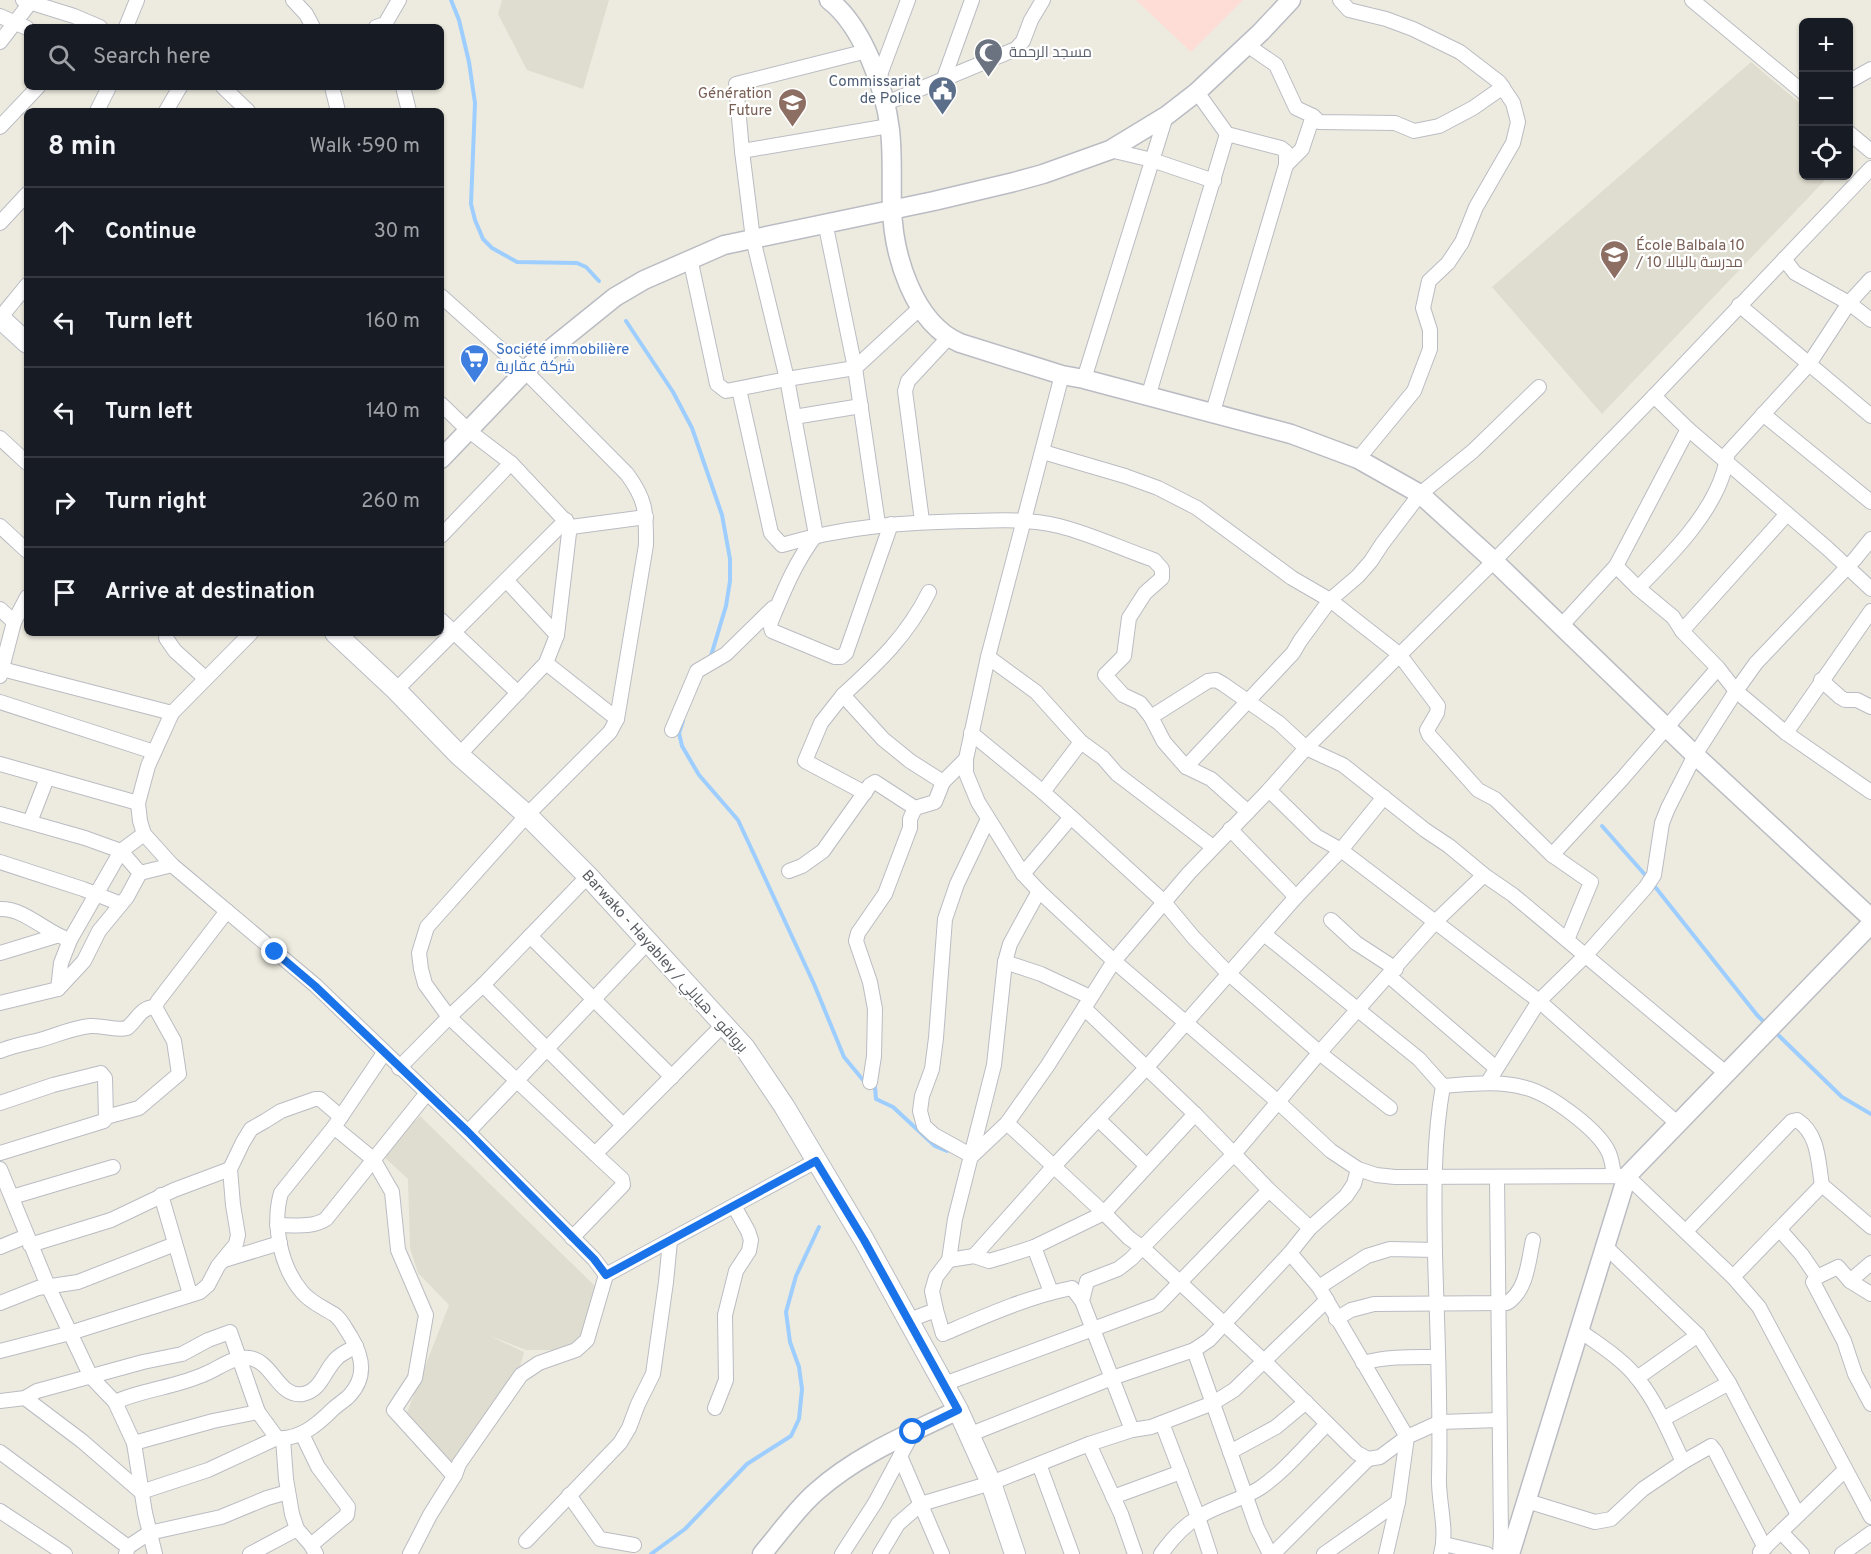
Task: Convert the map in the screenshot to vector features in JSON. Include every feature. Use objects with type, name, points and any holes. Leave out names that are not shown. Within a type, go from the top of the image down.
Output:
[{"type":"main road","points":[[0,318],[24,340]]},
{"type":"main road","name":"Barwako - Hayabley / برواقو - هيابلي","points":[[338,636],[588,876],[745,1048],[767,1080],[864,1240],[958,1410],[991,1483],[1015,1554]]},
{"type":"street","points":[[58,0],[74,16]]},
{"type":"street","points":[[127,24],[137,0]]},
{"type":"street","points":[[293,0],[306,14],[311,24]]},
{"type":"street","points":[[384,24],[399,0]]},
{"type":"street","points":[[882,95],[881,72],[908,0]]},
{"type":"street","points":[[944,78],[972,0]]},
{"type":"street","points":[[882,95],[944,78],[1016,49],[1023,41],[1031,20],[1043,0]]},
{"type":"street","points":[[444,456],[525,371],[615,297],[644,279],[724,245],[934,201],[1043,174],[1110,150],[1166,116],[1197,92],[1291,0]]},
{"type":"street","points":[[1340,0],[1349,10],[1404,26],[1460,52],[1499,82],[1513,104],[1518,122],[1513,143],[1476,207],[1462,243],[1448,263],[1429,280],[1423,308],[1430,330],[1430,349],[1414,390],[1358,459]]},
{"type":"street","points":[[1692,0],[1799,90]]},
{"type":"street","points":[[0,42],[21,26],[27,1],[93,24]]},
{"type":"street","points":[[839,4],[867,51],[882,95],[889,126],[892,158],[892,209],[897,250],[920,308],[937,329],[948,338],[1062,375],[1291,434],[1358,459],[1420,494],[1494,561],[1695,755],[1871,918]]},
{"type":"street","points":[[0,16],[21,26]]},
{"type":"street","points":[[1247,45],[1276,65],[1296,108],[1319,122],[1395,123],[1414,131],[1439,126],[1473,108],[1503,87]]},
{"type":"street","points":[[825,222],[884,524],[846,653],[842,657],[835,657],[772,631],[770,624],[802,554],[816,535],[787,379],[753,238],[736,84],[867,51]]},
{"type":"street","points":[[1853,79],[1871,69]]},
{"type":"street","points":[[0,127],[35,90]]},
{"type":"street","points":[[98,108],[108,90]]},
{"type":"street","points":[[168,108],[178,90]]},
{"type":"street","points":[[226,90],[245,108]]},
{"type":"street","points":[[333,90],[337,108]]},
{"type":"street","points":[[404,90],[408,108]]},
{"type":"street","points":[[1197,92],[1227,134],[1281,148],[1286,152],[1286,165],[1212,415]]},
{"type":"street","points":[[1084,379],[1166,116]]},
{"type":"street","points":[[1286,165],[1302,149],[1312,116]]},
{"type":"street","points":[[742,151],[889,126]]},
{"type":"street","points":[[1148,397],[1227,134]]},
{"type":"street","points":[[1853,136],[1871,151]]},
{"type":"street","points":[[1110,150],[1152,160],[1214,181]]},
{"type":"street","points":[[972,1156],[1007,1123],[1048,1065],[1114,961],[1213,847],[1306,748],[1494,561],[1654,396],[1871,168]]},
{"type":"street","points":[[0,223],[24,197]]},
{"type":"street","points":[[690,258],[717,384],[726,391],[855,368],[920,308]]},
{"type":"street","points":[[1784,259],[1795,273],[1849,303],[1871,320]]},
{"type":"street","points":[[1638,588],[1664,562],[1699,520],[1725,471],[1728,453],[1809,364],[1849,303],[1871,279]]},
{"type":"street","points":[[0,318],[24,289]]},
{"type":"street","points":[[444,299],[525,371],[627,474],[641,493],[646,517],[646,545],[617,719],[610,732],[527,815],[427,927],[419,953],[425,984],[449,1017],[622,1179],[623,1185],[572,1238]]},
{"type":"street","points":[[1739,305],[1871,416]]},
{"type":"street","points":[[922,521],[905,391],[908,381],[948,338]]},
{"type":"street","points":[[1062,375],[988,657],[966,759],[966,773],[970,786],[1023,874],[1114,961],[1278,1101],[1344,1162],[1376,1175],[1395,1177],[1621,1176]]},
{"type":"street","points":[[1186,767],[1293,653],[1330,600],[1358,576],[1371,561],[1420,494],[1473,451],[1539,387]]},
{"type":"street","points":[[739,388],[771,533],[782,545],[816,535],[884,524],[922,521],[1025,520],[1060,526],[1154,560],[1162,569],[1162,578],[1145,593],[1129,618],[1124,656],[1105,675],[1123,695],[1140,704],[1151,717],[1164,742],[1186,767],[1211,779],[1248,812]]},
{"type":"street","points":[[1654,396],[1688,429],[1871,589]]},
{"type":"street","points":[[794,417],[861,406]]},
{"type":"street","points":[[444,407],[469,431],[511,463],[569,524],[557,635],[546,663],[459,754]]},
{"type":"street","points":[[1763,414],[1871,502]]},
{"type":"street","points":[[1562,625],[1616,566],[1688,429]]},
{"type":"street","points":[[0,438],[24,460]]},
{"type":"street","points":[[1042,452],[1125,476],[1158,488],[1197,508],[1292,578],[1330,600],[1399,654],[1438,706],[1437,713],[1427,730],[1429,735],[1478,790],[1495,799],[1552,855],[1591,882],[1567,940]]},
{"type":"street","points":[[444,533],[511,463]]},
{"type":"street","points":[[1682,631],[1787,514]]},
{"type":"street","points":[[396,690],[506,580],[569,524],[646,517]]},
{"type":"street","points":[[0,526],[24,548]]},
{"type":"street","points":[[1488,1082],[1539,1002],[1585,956],[1654,875],[1662,823],[1695,755],[1736,691],[1756,663],[1848,567],[1871,539]]},
{"type":"street","points":[[1616,566],[1673,617],[1682,631],[1718,668],[1736,691],[1786,733],[1871,792]]},
{"type":"street","points":[[506,580],[557,635]]},
{"type":"street","points":[[865,793],[805,761],[821,723],[843,695],[888,653],[918,613],[929,592]]},
{"type":"street","points":[[672,730],[697,671],[726,654],[779,603]]},
{"type":"street","points":[[24,607],[15,622],[1,673],[172,713]]},
{"type":"street","points":[[0,609],[15,622]]},
{"type":"street","points":[[1786,733],[1871,611]]},
{"type":"street","points":[[444,623],[518,693]]},
{"type":"street","points":[[248,636],[172,713],[154,752],[138,802],[144,834],[172,865],[315,986],[468,1132],[594,1259],[606,1275]]},
{"type":"street","points":[[166,638],[176,651],[205,678]]},
{"type":"street","points":[[988,657],[1036,692],[1081,742],[1155,805],[1213,847]]},
{"type":"street","points":[[546,663],[617,719]]},
{"type":"street","points":[[1552,855],[1622,779],[1718,668]]},
{"type":"street","points":[[1151,717],[1208,681],[1216,680],[1250,701],[1306,748],[1342,765],[1513,895],[1727,1074]]},
{"type":"street","points":[[1821,680],[1845,700],[1862,701],[1871,707]]},
{"type":"street","points":[[843,695],[883,739],[910,762],[943,782]]},
{"type":"street","points":[[0,702],[154,752]]},
{"type":"street","points":[[971,733],[1043,792],[1164,902],[1194,938],[1228,973],[1390,1108]]},
{"type":"street","points":[[1043,792],[1081,742]]},
{"type":"street","points":[[870,1082],[874,1056],[875,1009],[870,982],[856,942],[858,933],[885,894],[910,828],[910,819],[915,808],[934,802],[943,782],[966,759]]},
{"type":"street","points":[[0,764],[138,802]]},
{"type":"street","points":[[30,822],[48,778]]},
{"type":"street","points":[[789,871],[802,866],[823,851],[870,784],[875,782],[915,808]]},
{"type":"street","points":[[1269,790],[1316,836],[1341,850],[1539,1002],[1677,1124]]},
{"type":"street","points":[[974,1256],[1147,1067],[1296,897],[1341,850],[1384,797]]},
{"type":"street","points":[[0,814],[85,838],[121,852],[140,873]]},
{"type":"street","points":[[1023,874],[1071,818]]},
{"type":"street","points":[[972,1156],[934,1135],[924,1126],[920,1111],[922,1096],[932,1070],[945,918],[957,884],[988,819]]},
{"type":"street","points":[[1230,829],[1296,897]]},
{"type":"street","points":[[58,989],[63,938],[98,894],[121,852],[144,834]]},
{"type":"street","points":[[0,862],[98,894],[121,904]]},
{"type":"street","points":[[140,873],[172,865]]},
{"type":"street","points":[[0,1003],[58,989],[84,961],[99,931],[133,888],[140,873]]},
{"type":"street","points":[[1082,1301],[1087,1281],[1118,1269],[1143,1248],[1234,1154],[1320,1052],[1436,921],[1484,875]]},
{"type":"street","points":[[399,1068],[588,876]]},
{"type":"street","points":[[1039,891],[1010,944],[1005,962],[994,1065],[955,1219],[949,1260],[936,1277],[932,1292],[943,1334],[1010,1306],[1072,1288],[1082,1301],[1132,1430]]},
{"type":"street","points":[[0,909],[5,908],[23,915],[63,938]]},
{"type":"street","points":[[155,1007],[227,911]]},
{"type":"street","points":[[1331,920],[1496,1068]]},
{"type":"street","points":[[1510,1554],[1605,1246],[1621,1176],[1727,1074],[1871,924]]},
{"type":"street","points":[[1264,934],[1419,1059],[1443,1086]]},
{"type":"street","points":[[530,936],[672,1077]]},
{"type":"street","points":[[0,953],[63,938]]},
{"type":"street","points":[[468,1132],[648,942]]},
{"type":"street","points":[[1005,962],[1041,974],[1087,1003],[1147,1067],[1310,1228]]},
{"type":"street","points":[[483,985],[623,1125]]},
{"type":"street","points":[[0,1051],[78,1028],[93,1026],[113,1029],[128,1028],[143,1010],[155,1007]]},
{"type":"street","points":[[0,1153],[139,1108],[179,1074],[174,1041],[155,1007]]},
{"type":"street","points":[[595,1154],[724,1024]]},
{"type":"street","points":[[141,1491],[208,1470],[280,1438],[302,1434],[349,1396],[357,1385],[361,1373],[361,1357],[336,1316],[312,1302],[301,1291],[289,1269],[280,1243],[277,1206],[280,1192],[338,1122],[384,1053]]},
{"type":"street","points":[[0,1102],[101,1073],[105,1078],[106,1117]]},
{"type":"street","points":[[1443,1086],[1488,1082],[1527,1088],[1542,1094],[1567,1110],[1588,1128],[1609,1152],[1621,1176],[1686,1231],[1733,1276],[1759,1306],[1871,1517]]},
{"type":"street","points":[[1443,1086],[1439,1108],[1434,1177],[1442,1549],[1487,1554]]},
{"type":"street","points":[[277,1225],[319,1224],[333,1211],[427,1094]]},
{"type":"street","points":[[0,1351],[70,1333],[200,1292],[208,1286],[218,1266],[236,1244],[238,1235],[230,1169],[251,1129],[281,1112],[320,1099],[373,1159],[392,1192],[398,1251],[426,1315],[415,1378],[394,1410],[454,1476]]},
{"type":"street","points":[[949,1260],[974,1256],[989,1261],[1034,1247],[1104,1213],[1196,1114]]},
{"type":"street","points":[[1098,1119],[1147,1166]]},
{"type":"street","points":[[1686,1231],[1792,1121],[1797,1120],[1803,1123],[1818,1151],[1822,1185],[1871,1227]]},
{"type":"street","points":[[1007,1123],[1128,1238],[1143,1248],[1224,1323],[1358,1453],[1368,1459]]},
{"type":"street","points":[[410,1554],[465,1455],[521,1375],[539,1363],[576,1350],[587,1340],[606,1275],[816,1161]]},
{"type":"street","points":[[6,1191],[113,1167]]},
{"type":"street","points":[[0,1169],[6,1191],[91,1377],[115,1402],[134,1443],[141,1491],[155,1554]]},
{"type":"street","points":[[0,1247],[111,1220],[161,1195],[230,1169]]},
{"type":"street","points":[[970,1434],[1112,1378],[1194,1350],[1209,1340],[1290,1253],[1310,1228],[1346,1196],[1358,1169]]},
{"type":"street","points":[[1497,1178],[1500,1554]]},
{"type":"street","points":[[1733,1276],[1822,1185]]},
{"type":"street","points":[[944,1384],[1093,1331],[1158,1305],[1269,1190]]},
{"type":"street","points":[[161,1195],[190,1294]]},
{"type":"street","points":[[715,1408],[726,1380],[725,1315],[736,1271],[749,1251],[751,1240],[734,1206]]},
{"type":"street","points":[[1779,1230],[1802,1255],[1817,1277]]},
{"type":"street","points":[[1336,1319],[1364,1306],[1507,1303],[1519,1292],[1524,1283],[1533,1240]]},
{"type":"street","points":[[526,1541],[620,1443],[629,1428],[653,1374],[670,1241]]},
{"type":"street","points":[[225,1260],[280,1243]]},
{"type":"street","points":[[0,1303],[38,1287],[78,1282],[175,1244]]},
{"type":"street","points":[[1605,1246],[1698,1335],[1729,1383],[1798,1515]]},
{"type":"street","points":[[1034,1247],[1052,1292]]},
{"type":"street","points":[[1319,1287],[1367,1256],[1390,1249],[1435,1250]]},
{"type":"street","points":[[1290,1253],[1319,1287],[1407,1437],[1398,1502],[1386,1554]]},
{"type":"street","points":[[1850,1281],[1871,1263]]},
{"type":"street","points":[[1871,1294],[1850,1281],[1838,1267],[1817,1277],[1813,1282],[1844,1341],[1855,1374],[1871,1404]]},
{"type":"street","points":[[880,1554],[898,1524],[921,1503],[991,1483],[1089,1444],[1162,1423],[1213,1404],[1234,1390],[1265,1362],[1327,1300]]},
{"type":"street","points":[[909,1320],[936,1310]]},
{"type":"street","points":[[1580,1330],[1619,1360],[1637,1378],[1663,1419],[1683,1462]]},
{"type":"street","points":[[0,1401],[25,1398],[37,1391],[143,1362],[182,1354],[208,1340],[230,1332],[258,1413],[280,1438],[288,1492],[297,1529],[313,1549],[347,1515],[348,1507],[318,1467],[302,1434]]},
{"type":"street","points":[[1637,1378],[1698,1335]]},
{"type":"street","points":[[115,1402],[128,1396],[203,1375],[239,1358],[259,1361],[286,1390],[302,1394],[316,1388],[337,1358],[356,1346]]},
{"type":"street","points":[[1194,1350],[1246,1497],[1272,1554],[1368,1459],[1380,1457],[1407,1437],[1440,1422],[1499,1420]]},
{"type":"street","points":[[1363,1363],[1394,1357],[1438,1358]]},
{"type":"street","points":[[1663,1419],[1729,1383]]},
{"type":"street","points":[[25,1398],[82,1441],[141,1491]]},
{"type":"street","points":[[1230,1452],[1276,1427],[1306,1402]]},
{"type":"street","points":[[762,1554],[815,1492],[846,1467],[958,1410]]},
{"type":"street","points":[[134,1443],[213,1421],[258,1413]]},
{"type":"street","points":[[1162,1423],[1210,1554]]},
{"type":"street","points":[[1161,1554],[1181,1530],[1198,1517],[1246,1497],[1278,1474],[1327,1424]]},
{"type":"street","points":[[842,1554],[875,1503],[913,1432]]},
{"type":"street","points":[[1089,1444],[1135,1554]]},
{"type":"street","points":[[1527,1501],[1595,1522],[1611,1519],[1643,1489],[1711,1446],[1762,1551],[1845,1470]]},
{"type":"street","points":[[0,1452],[127,1550],[149,1533],[221,1517],[288,1492]]},
{"type":"street","points":[[900,1456],[942,1554]]},
{"type":"street","points":[[1039,1464],[1072,1554]]},
{"type":"street","points":[[1113,1497],[1181,1472]]},
{"type":"street","points":[[570,1495],[600,1539],[634,1545]]},
{"type":"street","points":[[1324,1554],[1398,1502]]},
{"type":"street","points":[[0,1511],[65,1554]]},
{"type":"street","points":[[250,1554],[297,1529]]},
{"type":"street","points":[[1781,1532],[1802,1554]]},
{"type":"street","points":[[1842,1554],[1871,1533]]},
{"type":"shaded area","points":[[502,0],[609,0],[583,89],[527,70],[498,14]]},
{"type":"shaded area","points":[[1136,0],[1243,0],[1191,52]]},
{"type":"shaded area","name":"École Balbala 10 / مدرسة بالبالا 10","points":[[1751,62],[1799,103],[1799,180],[1825,180],[1602,414],[1492,287]]},
{"type":"shaded area","points":[[420,1116],[596,1287],[581,1338],[563,1350],[526,1350],[488,1335],[524,1352],[516,1380],[456,1467],[406,1415],[449,1305],[418,1273],[410,1248],[408,1179],[382,1155]]},
{"type":"waterway","points":[[451,0],[459,20],[469,62],[475,103],[471,204],[483,239],[492,248],[517,262],[577,263],[586,267],[599,281]]},
{"type":"waterway","points":[[626,321],[673,392],[692,428],[722,515],[730,559],[730,581],[726,606],[710,659]]},
{"type":"waterway","points":[[683,721],[679,733],[682,746],[699,775],[738,820],[814,984],[844,1057],[863,1080],[875,1087],[876,1099],[893,1107],[935,1146],[947,1151]]},
{"type":"waterway","points":[[1602,826],[1647,877]]},
{"type":"waterway","points":[[1652,883],[1766,1024]]},
{"type":"waterway","points":[[1774,1031],[1842,1097],[1871,1114]]},
{"type":"waterway","points":[[651,1554],[685,1529],[747,1464],[791,1436],[799,1419],[802,1389],[799,1367],[790,1342],[786,1312],[796,1276],[819,1227]]},
{"type":"place","name":"مسجد الرحمة","points":[[988,78]]},
{"type":"place","name":"Commissariat de Police","points":[[942,116]]},
{"type":"place","name":"Génération Future","points":[[793,128]]},
{"type":"place","name":"École Balbala 10 / مدرسة بالبالا 10","points":[[1615,280]]},
{"type":"place","name":"Société immobilière شركة عقارية","points":[[475,384]]},
{"type":"route","points":[[275,952],[315,986],[468,1132],[594,1259],[606,1275],[816,1161],[864,1240],[958,1410],[913,1432]]}]
